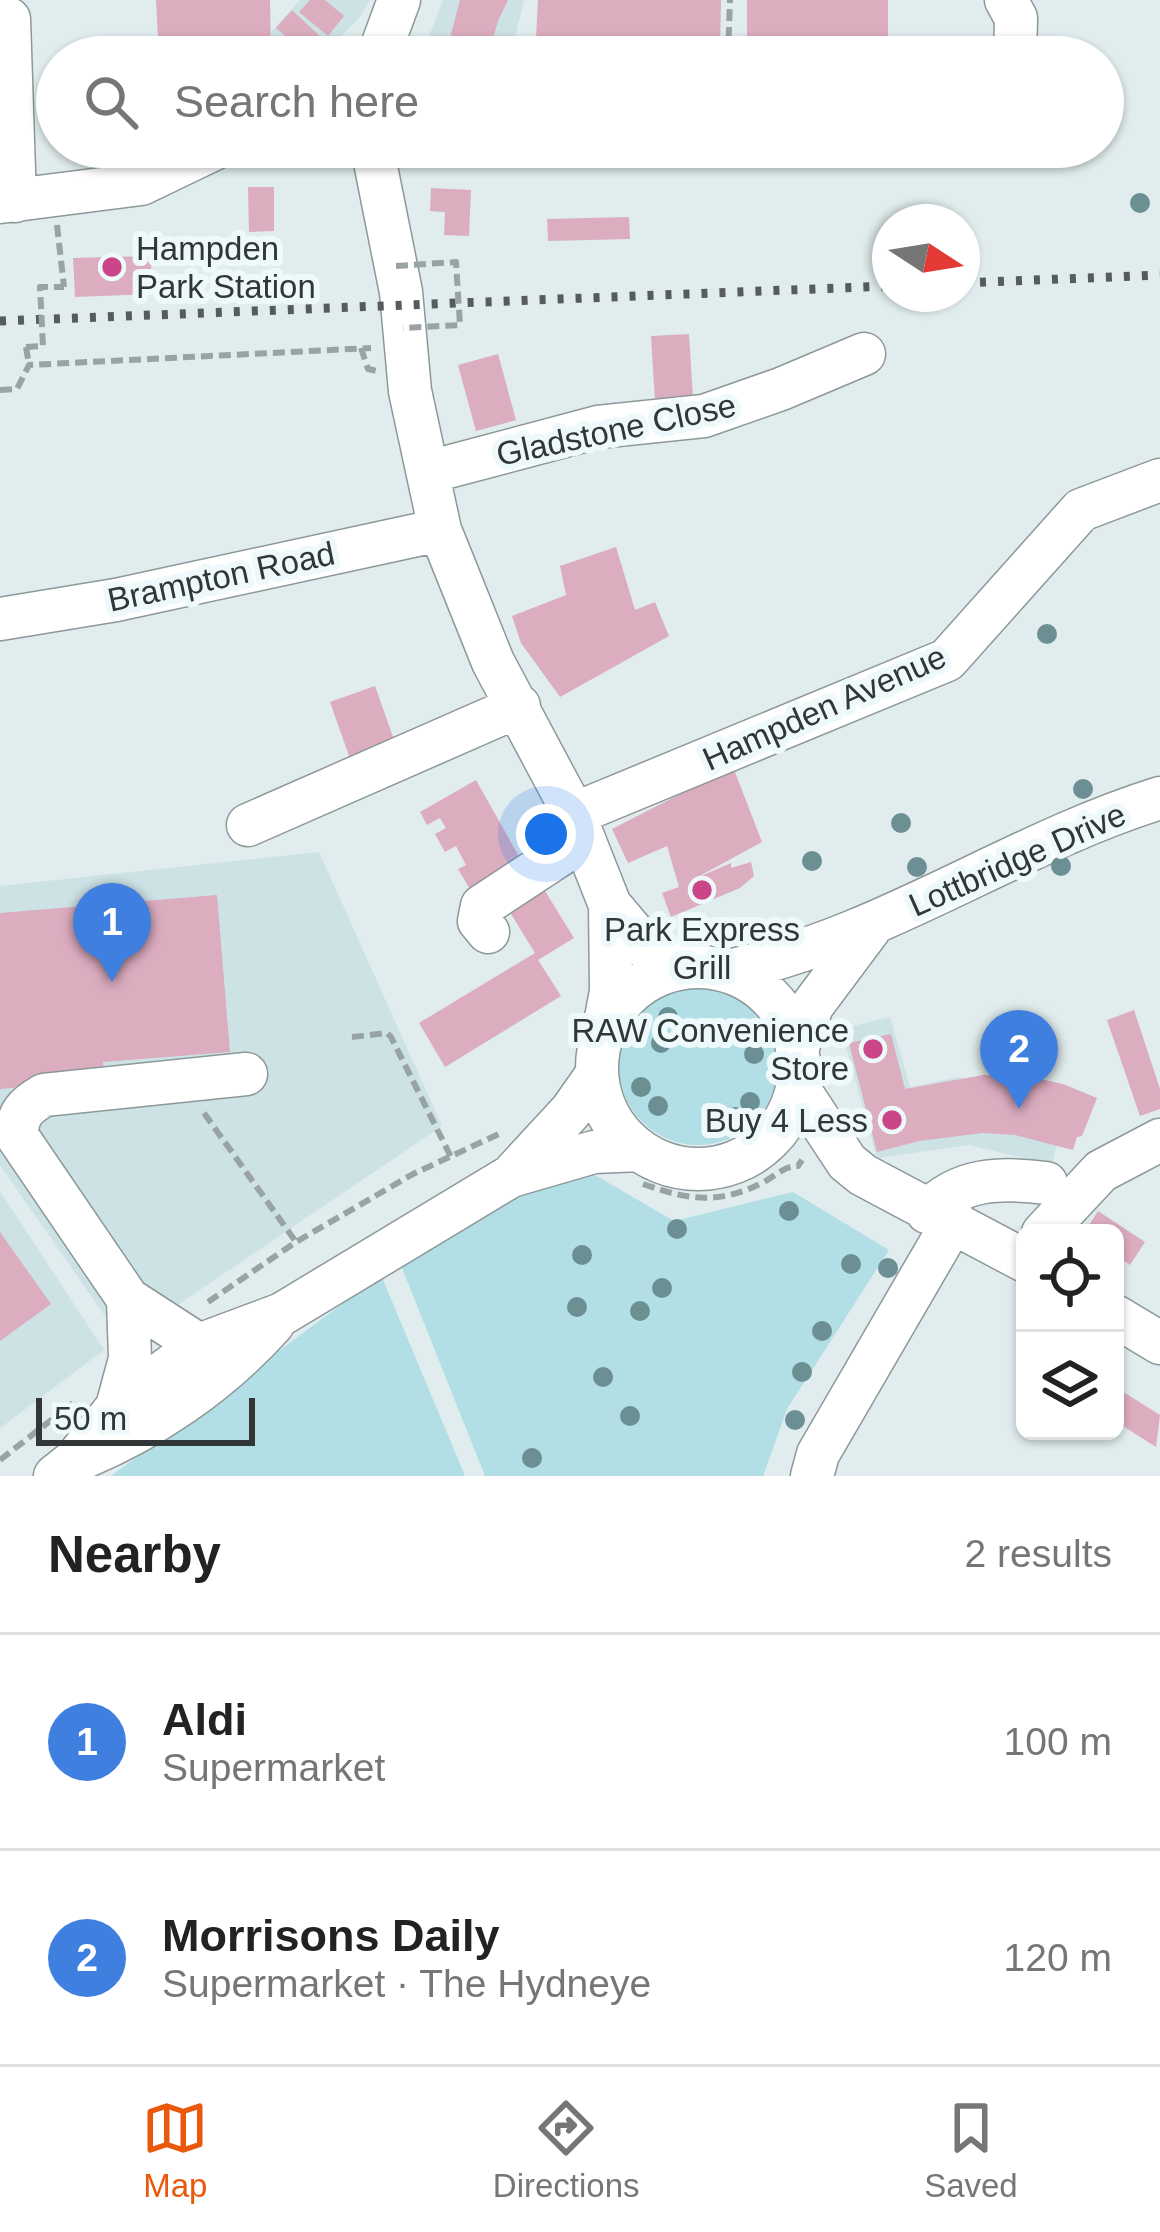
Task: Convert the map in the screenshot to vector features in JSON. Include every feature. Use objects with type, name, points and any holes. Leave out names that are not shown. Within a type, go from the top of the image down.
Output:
[{"type":"street","points":[[1006,0],[1016,19],[1016,36]]},
{"type":"street","points":[[9,19],[23,200],[141,184],[174,168]]},
{"type":"street","points":[[376,168],[440,530],[493,662],[579,826],[610,905],[653,956],[753,982],[773,1000],[789,1024],[797,1068],[827,1157]]},
{"type":"street","name":"Gladstone Close","points":[[429,472],[598,428],[704,416],[864,354]]},
{"type":"street","name":"Hampden Avenue","points":[[488,932],[479,921],[482,905],[579,826],[946,660],[1082,509],[1160,480]]},
{"type":"street","name":"Brampton Road","points":[[0,619],[116,600],[440,530]]},
{"type":"street","points":[[248,825],[519,706]]},
{"type":"street","name":"Lottbridge Drive","points":[[708,969],[773,961],[875,922],[1116,812],[1160,798]]},
{"type":"street","points":[[610,905],[611,991],[597,1074],[609,1117],[632,1164]]},
{"type":"street","name":"Lottbridge Drive","points":[[797,1068],[812,1006],[875,922]]},
{"type":"street","points":[[604,1030],[638,986],[662,973],[708,969]]},
{"type":"street","points":[[746,1156],[778,1126],[797,1068]]},
{"type":"street","points":[[64,1468],[130,1359],[128,1299],[8,1125],[44,1095],[246,1074]]},
{"type":"street","points":[[511,1176],[571,1111],[597,1074]]},
{"type":"street","points":[[1053,1224],[1101,1171],[1160,1140]]},
{"type":"street","points":[[64,1468],[131,1438],[243,1358],[282,1314],[511,1176],[594,1152],[632,1164],[664,1163],[692,1169],[720,1166],[746,1156],[827,1157],[940,1216],[1016,1246]]},
{"type":"street","points":[[812,1476],[818,1454],[940,1216],[939,1198],[977,1182],[1046,1183]]},
{"type":"street","points":[[128,1299],[199,1326],[282,1314]]},
{"type":"street","points":[[1124,1321],[1160,1343]]},
{"type":"street","points":[[100,1402],[199,1326]]},
{"type":"path","points":[[729,36],[730,0]]},
{"type":"path","points":[[0,390],[17,389],[29,365],[26,347],[44,346],[40,287],[64,287],[23,200]]},
{"type":"path","points":[[29,365],[361,348],[457,262],[460,325],[401,313]]},
{"type":"path","points":[[352,1037],[387,1033],[391,1037],[451,1157]]},
{"type":"path","points":[[187,1079],[192,1096],[296,1242]]},
{"type":"path","points":[[199,1326],[296,1242],[508,1128]]},
{"type":"path","points":[[632,1164],[678,1197],[705,1198],[762,1183],[789,1166],[827,1157]]},
{"type":"path","points":[[0,1460],[100,1402]]},
{"type":"shaded area","points":[[300,0],[370,0],[341,36],[270,33]]},
{"type":"shaded area","points":[[443,0],[524,0],[515,36],[429,36]]},
{"type":"shaded area","points":[[319,852],[442,1126],[123,1342],[0,1165],[0,886]]},
{"type":"shaded area","points":[[698,987],[728,993],[754,1010],[771,1036],[777,1066],[771,1096],[754,1122],[728,1139],[698,1145],[668,1139],[642,1122],[625,1096],[619,1066],[625,1036],[642,1010],[668,993]]},
{"type":"shaded area","points":[[890,1017],[910,1087],[959,1077],[1066,1100],[1052,1165],[969,1145],[877,1158],[841,1029]]},
{"type":"shaded area","points":[[581,1167],[674,1221],[793,1192],[889,1250],[787,1409],[763,1476],[485,1476],[398,1258],[550,1177]]},
{"type":"shaded area","points":[[0,1191],[104,1350],[0,1428]]},
{"type":"shaded area","points":[[381,1275],[465,1476],[111,1476]]},
{"type":"building","points":[[156,0],[270,0],[271,36],[158,36]]},
{"type":"building","points":[[310,0],[325,0],[344,16],[328,36],[299,12]]},
{"type":"building","points":[[460,0],[508,0],[494,36],[451,36]]},
{"type":"building","points":[[538,0],[721,0],[720,36],[536,36]]},
{"type":"building","points":[[747,0],[888,0],[888,36],[747,36]]},
{"type":"building","points":[[292,10],[320,36],[285,36],[276,28]]},
{"type":"building","points":[[248,187],[274,187],[274,231],[249,232]]},
{"type":"building","points":[[431,188],[471,190],[469,236],[444,235],[445,212],[430,211]]},
{"type":"building","points":[[629,217],[630,239],[548,241],[547,219]]},
{"type":"building","points":[[151,256],[152,294],[75,297],[73,258]]},
{"type":"building","points":[[689,334],[693,398],[655,401],[651,336]]},
{"type":"building","points":[[498,354],[516,420],[476,431],[458,365]]},
{"type":"building","points":[[616,547],[635,610],[655,602],[669,636],[560,697],[521,643],[512,616],[566,595],[560,566]]},
{"type":"building","points":[[375,686],[399,754],[354,770],[330,702]]},
{"type":"building","points":[[733,767],[762,842],[694,879],[731,863],[731,868],[751,862],[754,876],[740,888],[671,917],[662,893],[679,887],[667,846],[628,863],[612,829]]},
{"type":"building","points":[[476,780],[522,862],[471,891],[458,869],[466,865],[456,846],[445,852],[435,834],[446,828],[440,818],[427,825],[420,812]]},
{"type":"building","points":[[540,883],[574,938],[538,960],[561,996],[445,1067],[419,1023],[535,953],[505,904]]},
{"type":"building","points":[[217,895],[230,1052],[103,1062],[105,1080],[0,1089],[0,913]]},
{"type":"building","points":[[1134,1010],[1160,1089],[1160,1109],[1140,1116],[1107,1020]]},
{"type":"building","points":[[891,1034],[905,1089],[983,1075],[1022,1075],[1063,1084],[1097,1098],[1082,1136],[1077,1137],[1073,1150],[1015,1135],[983,1133],[877,1152],[849,1043]]},
{"type":"building","points":[[1098,1211],[1118,1224],[1090,1224]]},
{"type":"building","points":[[1124,1228],[1145,1242],[1130,1265],[1124,1261]]},
{"type":"building","points":[[0,1232],[51,1304],[0,1341]]},
{"type":"building","points":[[1124,1395],[1160,1415],[1156,1447],[1124,1427]]},
{"type":"railway","points":[[980,282],[1160,275]]},
{"type":"railway","points":[[0,321],[872,287]]},
{"type":"place","name":"Hampden Park Station","points":[[112,267]]},
{"type":"place","name":"Park Express Grill","points":[[702,890]]},
{"type":"place","name":"Aldi","points":[[112,982]]},
{"type":"place","name":"RAW Convenience Store","points":[[873,1049]]},
{"type":"place","name":"Morrisons Daily","points":[[1019,1109]]},
{"type":"place","name":"Buy 4 Less","points":[[892,1120]]}]
